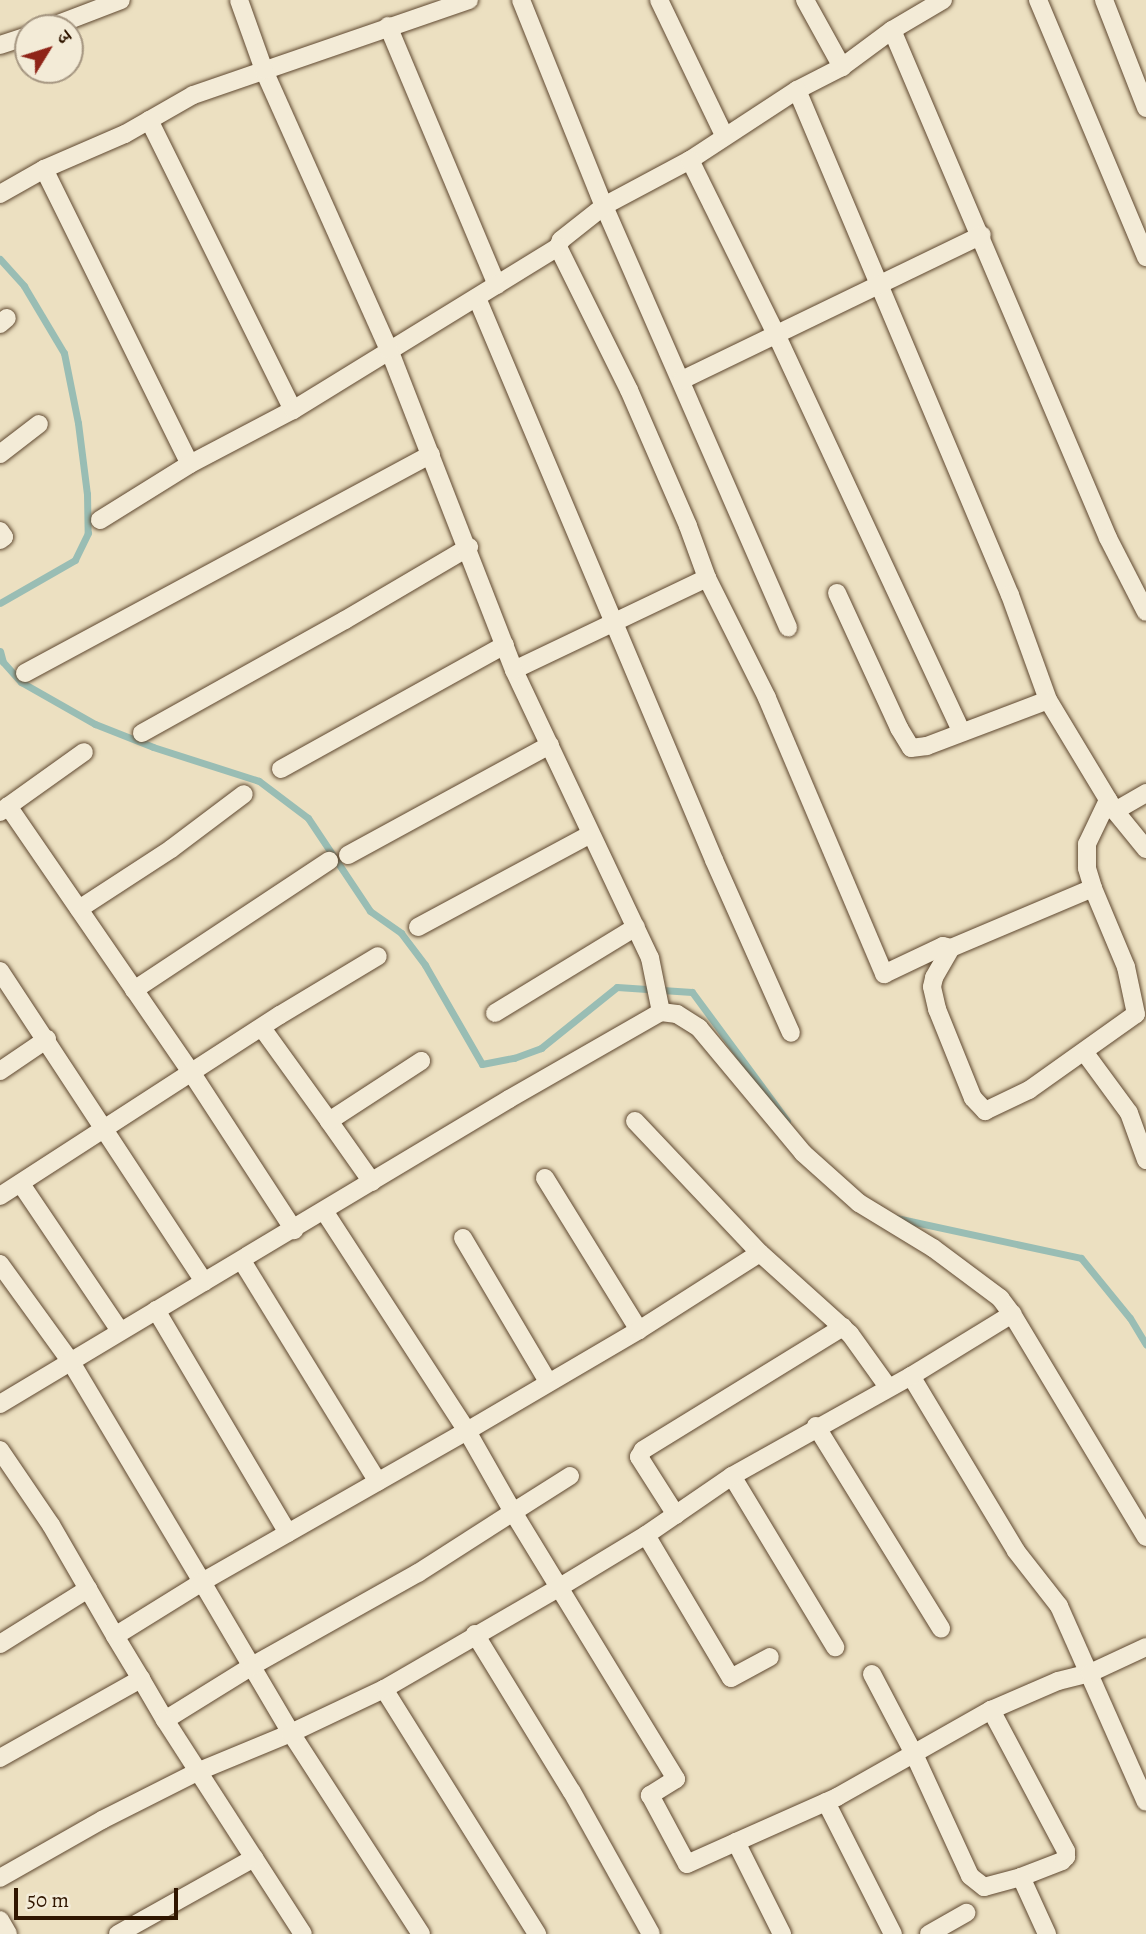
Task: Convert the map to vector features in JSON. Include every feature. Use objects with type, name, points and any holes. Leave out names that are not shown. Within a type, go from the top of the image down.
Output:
[{"type":"street","points":[[84,14],[121,0]]},
{"type":"street","points":[[239,0],[264,70],[389,350],[469,547],[514,670],[650,958],[659,1005]]},
{"type":"street","points":[[0,194],[44,169],[125,134],[193,95],[468,0]]},
{"type":"street","points":[[521,0],[604,206],[788,628]]},
{"type":"street","points":[[659,0],[724,135]]},
{"type":"street","points":[[805,0],[842,67]]},
{"type":"street","points":[[100,520],[190,464],[293,410],[477,298],[558,247],[561,240],[604,206],[690,160],[724,135],[797,90],[842,67],[892,30],[943,0]]},
{"type":"street","points":[[1038,0],[1146,257]]},
{"type":"street","points":[[1104,0],[1146,108]]},
{"type":"street","points":[[388,26],[497,285]]},
{"type":"street","points":[[892,30],[982,235],[1108,538],[1146,612]]},
{"type":"street","points":[[797,90],[1010,595],[1048,700],[1112,806],[1146,849]]},
{"type":"street","points":[[149,120],[293,410]]},
{"type":"street","points":[[690,160],[776,334],[962,732]]},
{"type":"street","points":[[44,169],[190,464]]},
{"type":"street","points":[[682,380],[982,235]]},
{"type":"street","points":[[558,247],[628,390],[688,526],[707,578],[767,698],[884,974],[943,946],[951,948],[1093,888]]},
{"type":"street","points":[[477,298],[791,1033]]},
{"type":"street","points":[[0,454],[39,424]]},
{"type":"street","points":[[25,673],[431,454]]},
{"type":"street","points":[[0,531],[4,537],[0,540]]},
{"type":"street","points":[[142,733],[469,547]]},
{"type":"street","points":[[514,670],[707,578]]},
{"type":"street","points":[[837,593],[906,745],[916,748],[1048,700]]},
{"type":"street","points":[[281,769],[505,645]]},
{"type":"street","points":[[348,855],[550,745]]},
{"type":"street","points":[[84,752],[4,809],[79,909],[191,1072],[294,1230]]},
{"type":"street","points":[[951,948],[934,978],[937,1009],[973,1098],[981,1109],[992,1110],[1013,1100],[1085,1054],[1136,1014],[1126,967],[1087,868],[1087,844],[1112,806],[1146,793]]},
{"type":"street","points":[[79,909],[171,849],[244,794]]},
{"type":"street","points":[[418,927],[591,834]]},
{"type":"street","points":[[134,990],[329,861]]},
{"type":"street","points":[[495,1013],[636,927]]},
{"type":"street","points":[[0,1196],[191,1072],[378,956]]},
{"type":"street","points":[[0,971],[204,1282]]},
{"type":"street","points":[[0,1404],[325,1212],[659,1005]]},
{"type":"street","points":[[659,1005],[699,1028],[803,1153],[859,1203],[933,1248],[1000,1298],[1146,1537]]},
{"type":"street","points":[[262,1028],[372,1182]]},
{"type":"street","points":[[0,1071],[47,1039]]},
{"type":"street","points":[[1085,1054],[1129,1113],[1146,1160]]},
{"type":"street","points":[[329,1121],[421,1061]]},
{"type":"street","points":[[635,1121],[760,1254],[842,1326],[860,1345],[888,1387]]},
{"type":"street","points":[[545,1178],[639,1330]]},
{"type":"street","points":[[21,1184],[120,1331]]},
{"type":"street","points":[[325,1212],[467,1430],[513,1512],[676,1779],[650,1795],[687,1864],[826,1802],[991,1710],[1059,1681],[1090,1674],[1146,1647]]},
{"type":"street","points":[[463,1238],[548,1382]]},
{"type":"street","points":[[115,1636],[202,1582],[639,1330],[760,1254]]},
{"type":"street","points":[[242,1261],[378,1482]]},
{"type":"street","points":[[0,1264],[71,1362],[291,1733],[421,1934]]},
{"type":"street","points":[[156,1310],[288,1532]]},
{"type":"street","points":[[0,1878],[102,1820],[197,1772],[291,1733],[384,1689],[646,1535],[732,1476],[816,1426],[911,1376],[1012,1314]]},
{"type":"street","points":[[676,1515],[639,1457],[643,1450],[842,1326]]},
{"type":"street","points":[[911,1376],[1016,1551],[1059,1606],[1146,1802]]},
{"type":"street","points":[[816,1426],[941,1628]]},
{"type":"street","points":[[2,1459],[88,1589],[197,1772],[303,1934]]},
{"type":"street","points":[[165,1720],[252,1666],[418,1573],[570,1476]]},
{"type":"street","points":[[732,1476],[835,1647]]},
{"type":"street","points":[[646,1535],[731,1678],[771,1657]]},
{"type":"street","points":[[0,1643],[88,1589]]},
{"type":"street","points":[[475,1634],[572,1792],[644,1931]]},
{"type":"street","points":[[872,1674],[914,1754],[976,1884],[995,1887],[1062,1861],[1066,1851],[991,1710]]},
{"type":"street","points":[[0,1758],[141,1679]]},
{"type":"street","points":[[384,1689],[537,1934]]},
{"type":"street","points":[[826,1802],[893,1934]]},
{"type":"street","points":[[736,1842],[782,1934]]},
{"type":"street","points":[[118,1934],[254,1857]]},
{"type":"street","points":[[1021,1877],[1047,1934]]},
{"type":"street","points":[[929,1934],[966,1913]]},
{"type":"street","points":[[0,1920],[8,1934]]},
{"type":"waterway","points":[[0,259],[24,286],[64,353],[78,423],[87,494],[88,533],[75,560],[0,603]]},
{"type":"waterway","points":[[0,651],[3,662],[21,682],[95,724],[153,747],[259,781],[308,818],[370,911],[401,933],[425,965],[482,1064],[514,1058],[541,1048],[617,987],[692,992],[787,1121]]},
{"type":"waterway","points":[[896,1218],[1081,1258],[1130,1318],[1146,1345]]}]
